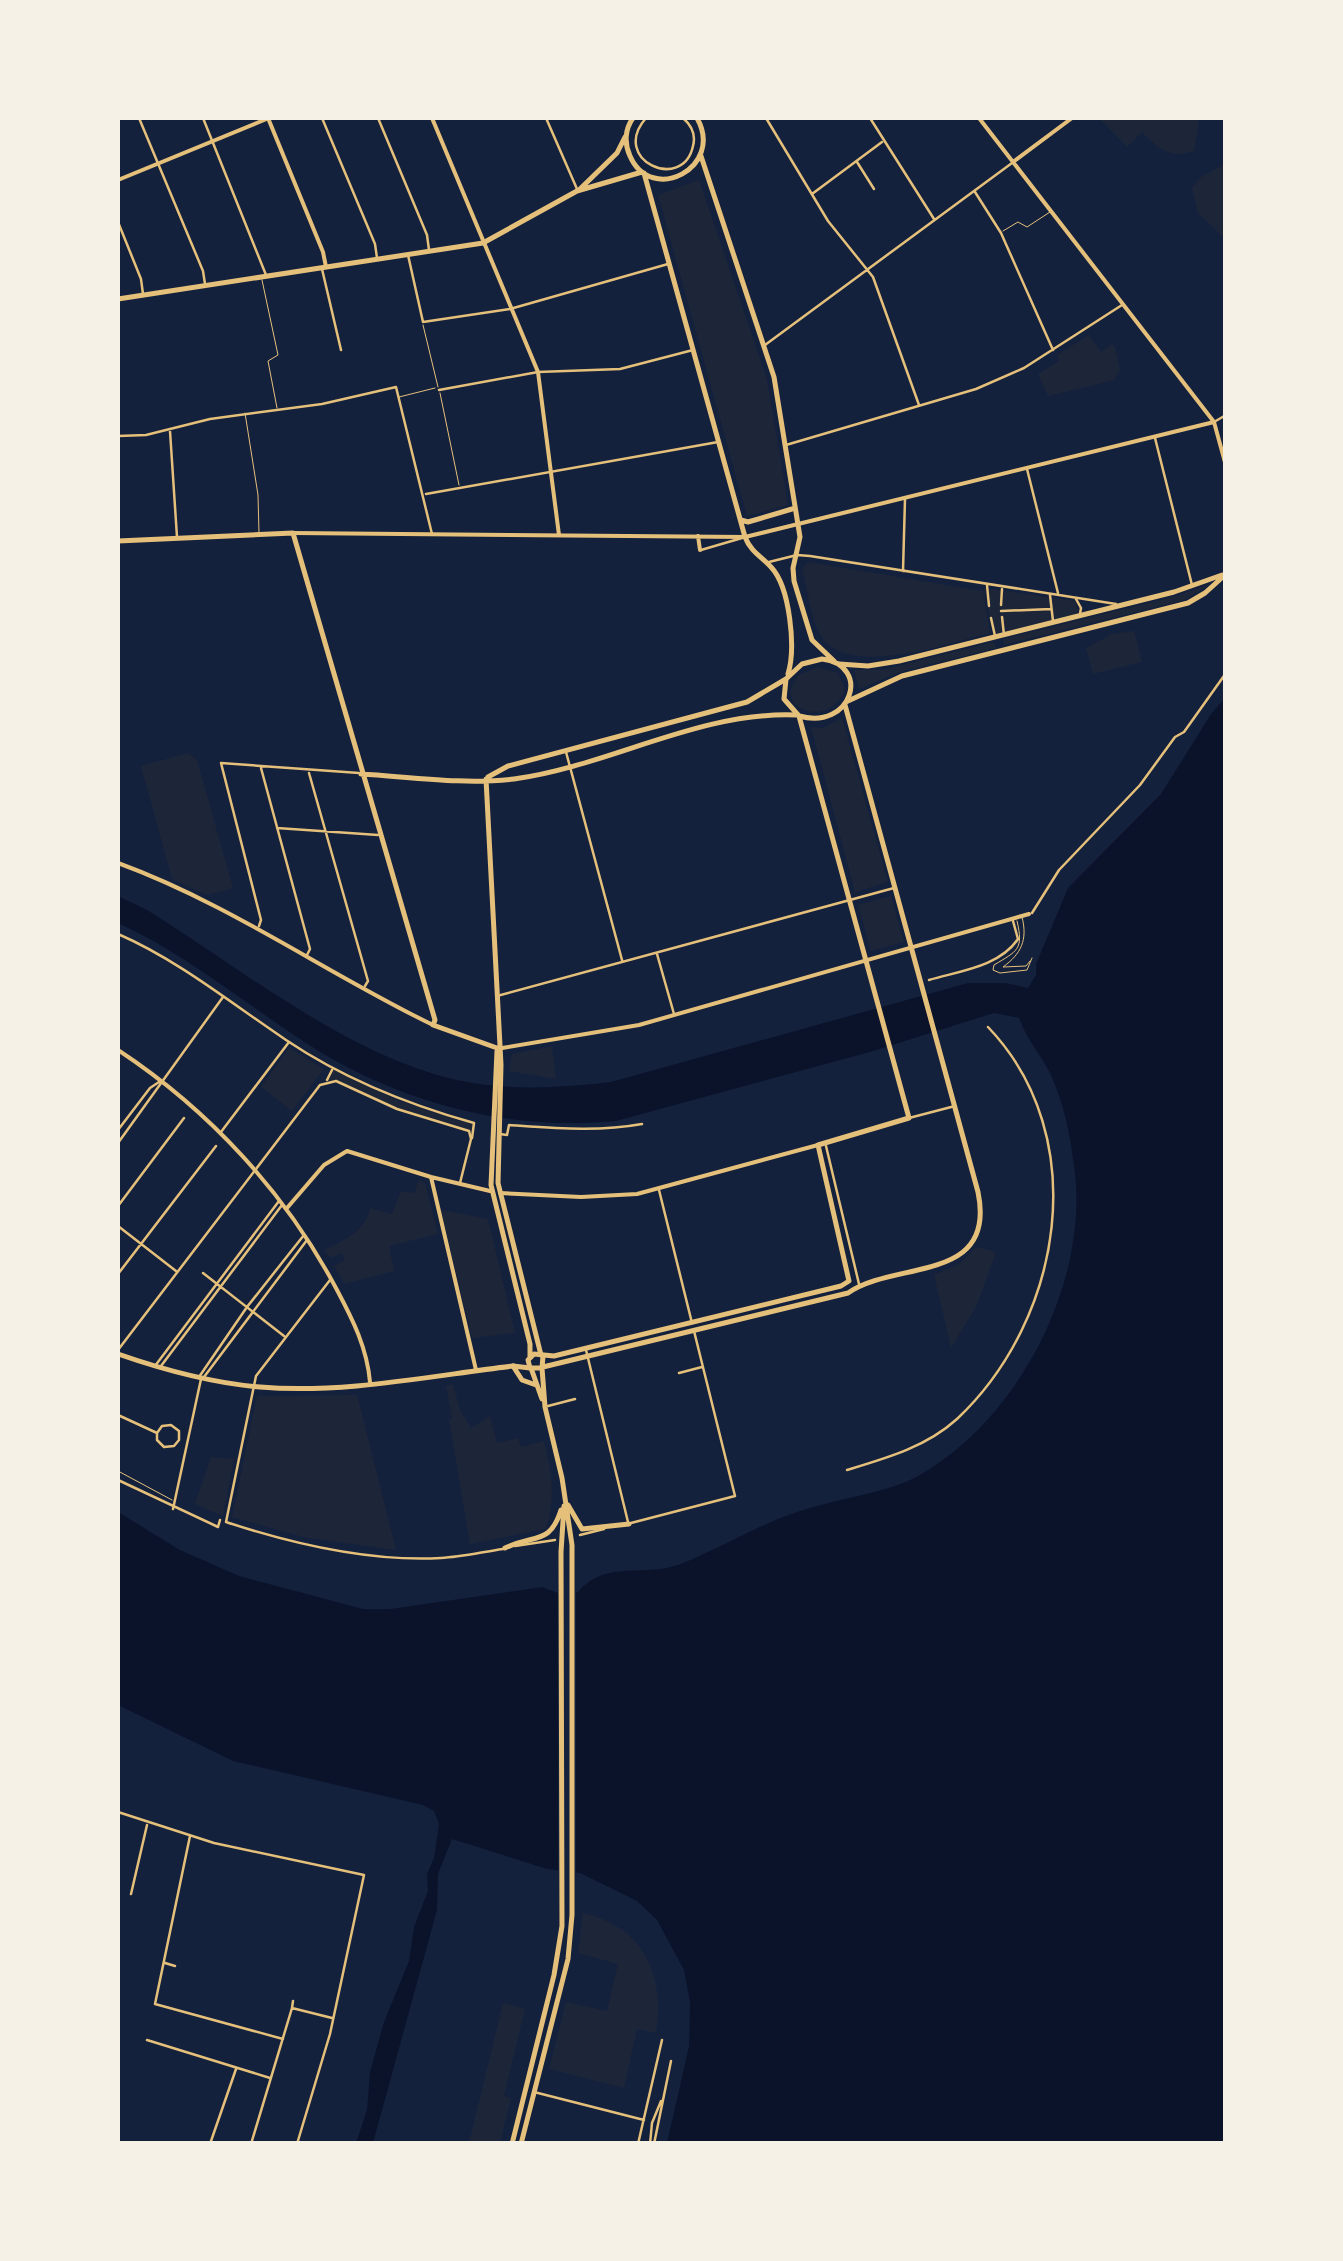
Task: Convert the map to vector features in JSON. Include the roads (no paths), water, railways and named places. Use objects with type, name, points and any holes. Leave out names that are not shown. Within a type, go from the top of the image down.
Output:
[{"type":"main road","points":[[698,118],[704,130]]},
{"type":"main road","points":[[118,1353],[201,1378],[299,1388],[513,1366],[543,1368],[586,1352],[842,1286],[848,1281],[822,1144],[910,1118],[798,716],[784,699],[794,633],[778,577],[753,552],[745,537],[643,173],[627,151],[629,120]]},
{"type":"main road","points":[[693,1326],[848,1293],[859,1285],[948,1262],[976,1234],[980,1199],[846,703],[850,681],[812,640],[792,574],[800,545],[774,377],[700,156],[707,122]]},
{"type":"main road","points":[[577,191],[616,153],[626,135]]},
{"type":"main road","points":[[118,299],[483,243],[577,191],[643,173],[664,180],[678,177],[700,156]]},
{"type":"main road","points":[[740,518],[748,522],[787,512],[793,505]]},
{"type":"main road","points":[[118,541],[293,532],[433,1025],[498,1048]]},
{"type":"main road","points":[[361,774],[513,779],[750,715],[825,718],[885,682],[1181,605],[1212,588],[1225,574]]},
{"type":"main road","points":[[486,779],[508,766],[747,702],[808,662],[882,665],[1122,605],[1225,574]]},
{"type":"main road","points":[[1208,580],[1212,581],[1212,588]]},
{"type":"main road","points":[[999,636],[1001,651]]},
{"type":"main road","points":[[486,779],[498,1048],[496,1192],[531,1368],[545,1407],[565,1498],[572,1552],[572,1914],[568,1960],[521,2144]]},
{"type":"main road","points":[[496,1192],[542,1356],[545,1407]]},
{"type":"main road","points":[[513,1366],[529,1357],[586,1352]]},
{"type":"main road","points":[[513,1366],[522,1380],[537,1385]]},
{"type":"main road","points":[[565,1498],[582,1529],[629,1524]]},
{"type":"main road","points":[[505,1548],[552,1533],[565,1498]]},
{"type":"main road","points":[[512,2144],[554,1975],[562,1914],[561,1552],[565,1498]]},
{"type":"street","points":[[139,118],[205,286]]},
{"type":"street","points":[[204,118],[264,277]]},
{"type":"street","points":[[118,180],[268,118],[323,252],[341,350]]},
{"type":"street","points":[[322,118],[378,259]]},
{"type":"street","points":[[378,118],[429,251]]},
{"type":"street","points":[[432,118],[538,372],[560,537]]},
{"type":"street","points":[[546,118],[577,191]]},
{"type":"street","points":[[646,118],[636,135],[637,149],[644,161],[664,170],[679,166],[692,152],[693,131],[684,118]]},
{"type":"street","points":[[766,118],[828,221],[874,277],[920,406]]},
{"type":"street","points":[[870,118],[935,220]]},
{"type":"street","points":[[979,118],[1214,422],[1226,466]]},
{"type":"street","points":[[764,345],[1067,119]]},
{"type":"street","points":[[810,194],[884,140]]},
{"type":"street","points":[[856,161],[874,189]]},
{"type":"street","points":[[974,191],[1000,233],[1053,350]]},
{"type":"street","points":[[118,222],[144,295]]},
{"type":"street","points":[[408,254],[423,322],[510,309],[670,264]]},
{"type":"street","points":[[785,445],[976,389],[1053,350],[1124,304]]},
{"type":"street","points":[[439,388],[538,372],[620,369],[694,350]]},
{"type":"street","points":[[118,436],[245,412],[322,404],[396,388],[432,536]]},
{"type":"street","points":[[698,536],[700,550],[1214,422],[1226,415]]},
{"type":"street","points":[[170,429],[177,537]]},
{"type":"street","points":[[1154,437],[1192,586]]},
{"type":"street","points":[[424,494],[718,442]]},
{"type":"street","points":[[1027,468],[1058,596]]},
{"type":"street","points":[[903,572],[905,498]]},
{"type":"street","points":[[293,532],[745,537]]},
{"type":"street","points":[[766,562],[796,555],[1122,605]]},
{"type":"street","points":[[987,585],[990,606]]},
{"type":"street","points":[[999,636],[1002,587]]},
{"type":"street","points":[[1050,595],[1054,622]]},
{"type":"street","points":[[1075,598],[1081,608],[1078,616]]},
{"type":"street","points":[[1002,611],[1051,609]]},
{"type":"street","points":[[992,618],[999,636]]},
{"type":"street","points":[[498,1048],[512,1049],[674,1015],[1031,914],[1059,870],[1140,785],[1226,672]]},
{"type":"street","points":[[566,752],[622,962]]},
{"type":"street","points":[[259,928],[262,920],[221,763],[361,774]]},
{"type":"street","points":[[261,766],[260,775],[310,949],[307,955]]},
{"type":"street","points":[[309,770],[368,982],[365,987]]},
{"type":"street","points":[[275,828],[380,835]]},
{"type":"street","points":[[118,863],[259,928],[433,1025]]},
{"type":"street","points":[[496,996],[896,887]]},
{"type":"street","points":[[929,980],[1010,952],[1018,939],[1017,918]]},
{"type":"street","points":[[118,934],[172,962],[333,1069],[399,1101],[474,1122],[460,1184]]},
{"type":"street","points":[[657,952],[674,1015]]},
{"type":"street","points":[[123,1136],[118,1131],[223,997]]},
{"type":"street","points":[[847,1470],[906,1453],[955,1421],[1002,1367],[1038,1298],[1054,1226],[1053,1165],[1033,1089],[1016,1059],[988,1027]]},
{"type":"street","points":[[220,1134],[289,1042]]},
{"type":"street","points":[[118,1050],[220,1134],[284,1204],[332,1279],[364,1346],[370,1382]]},
{"type":"street","points":[[118,1353],[333,1069]]},
{"type":"street","points":[[327,1080],[336,1080],[396,1109],[466,1130],[471,1140]]},
{"type":"street","points":[[118,1143],[156,1093],[160,1081]]},
{"type":"street","points":[[910,1118],[956,1106]]},
{"type":"street","points":[[118,1206],[184,1118]]},
{"type":"street","points":[[497,1132],[506,1135],[509,1124],[573,1129],[616,1129],[642,1124]]},
{"type":"street","points":[[572,1138],[573,1129]]},
{"type":"street","points":[[158,1367],[217,1284],[284,1204],[324,1166],[347,1151],[496,1192],[596,1197],[659,1189],[822,1144],[859,1285]]},
{"type":"street","points":[[118,1274],[216,1146]]},
{"type":"street","points":[[431,1177],[476,1370]]},
{"type":"street","points":[[580,1535],[735,1496],[659,1189]]},
{"type":"street","points":[[118,1226],[177,1271]]},
{"type":"street","points":[[174,1508],[201,1378],[306,1237]]},
{"type":"street","points":[[203,1273],[285,1337]]},
{"type":"street","points":[[332,1279],[256,1376],[226,1522],[308,1545],[376,1555],[446,1558],[555,1540]]},
{"type":"street","points":[[848,1281],[859,1285]]},
{"type":"street","points":[[586,1352],[629,1524]]},
{"type":"street","points":[[679,1373],[704,1367]]},
{"type":"street","points":[[545,1407],[575,1399]]},
{"type":"street","points":[[118,1415],[157,1432]]},
{"type":"street","points":[[172,1425],[179,1440],[174,1446],[164,1447],[157,1440],[157,1432],[162,1426],[172,1425]]},
{"type":"street","points":[[179,1440],[188,1442]]},
{"type":"street","points":[[118,1480],[218,1527],[220,1520]]},
{"type":"street","points":[[118,1812],[190,1836],[364,1875],[334,2019],[297,2144]]},
{"type":"street","points":[[131,1894],[148,1823]]},
{"type":"street","points":[[190,1836],[155,2004],[283,2039]]},
{"type":"street","points":[[164,1962],[175,1966]]},
{"type":"street","points":[[251,2144],[294,2001]]},
{"type":"street","points":[[292,2008],[334,2019]]},
{"type":"street","points":[[147,2040],[270,2079]]},
{"type":"street","points":[[638,2144],[662,2040]]},
{"type":"street","points":[[652,2144],[671,2062]]},
{"type":"street","points":[[210,2144],[237,2068]]},
{"type":"street","points":[[534,2092],[644,2120]]},
{"type":"street","points":[[652,2144],[652,2122],[663,2095]]},
{"type":"lane","points":[[1000,233],[1018,222],[1028,228],[1051,211]]},
{"type":"lane","points":[[264,277],[278,355],[268,361],[277,408]]},
{"type":"lane","points":[[423,322],[460,488]]},
{"type":"lane","points":[[399,397],[439,388]]},
{"type":"lane","points":[[245,412],[258,495],[259,533]]},
{"type":"lane","points":[[1017,918],[1026,930],[1021,948],[1016,958],[1003,967],[1026,966],[1032,958],[1027,970],[1000,973],[993,970],[994,966],[1018,947],[1017,918]]},
{"type":"lane","points":[[118,1472],[177,1502]]}]
